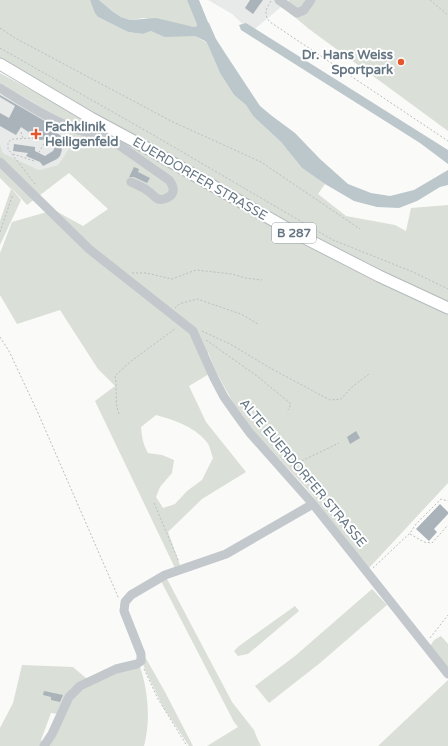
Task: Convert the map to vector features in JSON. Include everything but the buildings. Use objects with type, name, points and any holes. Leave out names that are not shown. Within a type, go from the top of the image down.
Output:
[{"type":"main road","name":"EUERDORFER STRASSE","points":[[0,64],[102,128],[297,234],[379,276],[448,308]]},
{"type":"street","points":[[279,0],[297,13],[304,10],[311,0]]},
{"type":"street","points":[[0,88],[60,123],[90,132],[96,132],[102,128],[169,180],[173,185],[173,190],[172,194],[168,198],[161,200],[157,199],[147,190],[131,182]]},
{"type":"street","name":"ALTE EUERDORFER STRASSE","points":[[0,162],[89,249],[193,331],[224,397],[250,433],[313,504],[448,674]]},
{"type":"street","points":[[44,746],[52,734],[69,697],[80,686],[116,669],[137,664],[141,661],[141,654],[124,611],[125,602],[131,595],[166,575],[226,554],[313,504]]},
{"type":"path","points":[[271,0],[265,14],[266,18],[270,22],[448,141]]},
{"type":"path","points":[[430,0],[448,15]]},
{"type":"path","points":[[0,28],[15,38],[171,121],[261,162],[360,229]]},
{"type":"path","points":[[0,48],[333,240],[413,272],[448,289]]},
{"type":"path","points":[[20,132],[23,139]]},
{"type":"path","points":[[34,138],[13,139],[8,142],[8,149],[34,183],[36,189]]},
{"type":"path","points":[[12,154],[34,161],[38,151],[44,146],[45,141]]},
{"type":"path","points":[[0,232],[13,194]]},
{"type":"path","points":[[126,277],[130,272],[146,273],[172,279],[196,270],[232,274],[245,278],[262,280]]},
{"type":"path","points":[[169,312],[179,304],[197,299],[241,314],[258,324]]},
{"type":"path","points":[[119,414],[116,407],[117,384],[115,376],[130,362],[182,322]]},
{"type":"path","points":[[193,331],[200,330],[232,345],[270,368],[330,400],[341,399],[352,386],[369,374]]},
{"type":"path","points":[[0,337],[9,351],[38,414],[124,611]]},
{"type":"path","points":[[204,339],[258,376],[291,404],[288,410]]},
{"type":"path","points":[[283,470],[339,443]]},
{"type":"path","points":[[368,573],[410,533],[416,524],[441,499],[448,500]]},
{"type":"path","points":[[154,503],[182,570]]},
{"type":"path","points":[[410,533],[424,542],[432,543],[448,525]]},
{"type":"path","points":[[424,644],[434,634],[448,615]]},
{"type":"path","points":[[141,661],[145,673],[158,699],[187,746]]},
{"type":"shaded area","points":[[0,0],[90,0],[98,17],[128,32],[143,34],[151,31],[195,36],[207,43],[220,73],[234,95],[246,105],[253,116],[281,142],[302,168],[325,184],[318,194],[346,216],[395,225],[406,231],[411,208],[448,205],[448,303],[360,262],[243,200],[0,59]]},
{"type":"shaded area","points":[[90,0],[99,0],[121,17],[130,20],[156,18],[194,27],[200,25],[199,14],[209,23],[216,39],[260,106],[295,133],[320,159],[348,184],[371,193],[390,196],[414,190],[448,170],[448,185],[440,187],[417,201],[399,208],[377,207],[354,201],[302,168],[281,142],[253,116],[246,105],[234,95],[220,73],[205,41],[195,36],[165,37],[151,31],[143,34],[128,32],[98,17]]},
{"type":"shaded area","points":[[99,0],[189,0],[200,26],[194,27],[144,18],[130,20],[121,17]]},
{"type":"shaded area","points":[[208,0],[286,0],[280,8],[251,32],[232,14]]},
{"type":"shaded area","name":"Dr. Hans Weiss Sportpark","points":[[289,0],[448,0],[448,131],[309,29],[284,8]]},
{"type":"shaded area","points":[[246,23],[448,150],[448,164],[420,143],[241,30],[239,25]]},
{"type":"shaded area","points":[[0,73],[123,140],[226,200],[346,266],[448,312],[448,483],[369,568],[308,490],[256,434],[234,404],[216,372],[208,352],[209,374],[189,386],[206,422],[246,472],[202,499],[168,532],[180,565],[175,568],[95,401],[115,386],[98,369],[60,310],[17,324],[0,295],[0,253],[12,222],[54,210],[83,226],[108,209],[69,173],[27,205],[8,184],[21,200],[0,245],[0,221],[11,189],[0,178],[0,144],[3,153],[39,170],[58,165],[70,147],[69,123],[0,83]],"holes":[[[156,415],[176,421],[195,431],[206,441],[213,458],[202,480],[187,491],[175,504],[163,508],[156,497],[160,487],[172,473],[174,460],[162,455],[148,453],[143,441],[141,427]]]},
{"type":"shaded area","name":"Fachklinik Heiligenfeld","points":[[0,77],[74,123],[70,147],[58,165],[39,170],[3,153],[0,144]]},
{"type":"shaded area","points":[[166,577],[232,702],[254,730],[261,746],[207,746],[238,727],[234,722],[161,581]]},
{"type":"shaded area","points":[[372,589],[387,605],[320,663],[269,703],[255,686],[295,656]]},
{"type":"shaded area","points":[[295,606],[299,611],[248,654],[238,656],[234,651],[239,646]]},
{"type":"shaded area","points":[[441,636],[448,644],[448,668],[430,646],[434,640]]},
{"type":"shaded area","points":[[144,655],[193,746],[189,746],[163,707],[143,664]]},
{"type":"shaded area","points":[[139,664],[145,683],[148,705],[144,746],[48,746],[71,698],[85,685]]},
{"type":"shaded area","points":[[22,665],[73,667],[87,679],[71,689],[59,714],[51,713],[41,740],[44,743],[41,746],[0,746],[0,728],[13,703]]},
{"type":"shaded area","points":[[448,680],[448,746],[378,746]]},
{"type":"waterway","points":[[193,0],[203,27]]},
{"type":"place","name":"Dr. Hans Weiss Sportpark","points":[[401,62]]},
{"type":"place","name":"Fachklinik Heiligenfeld","points":[[36,134]]}]
